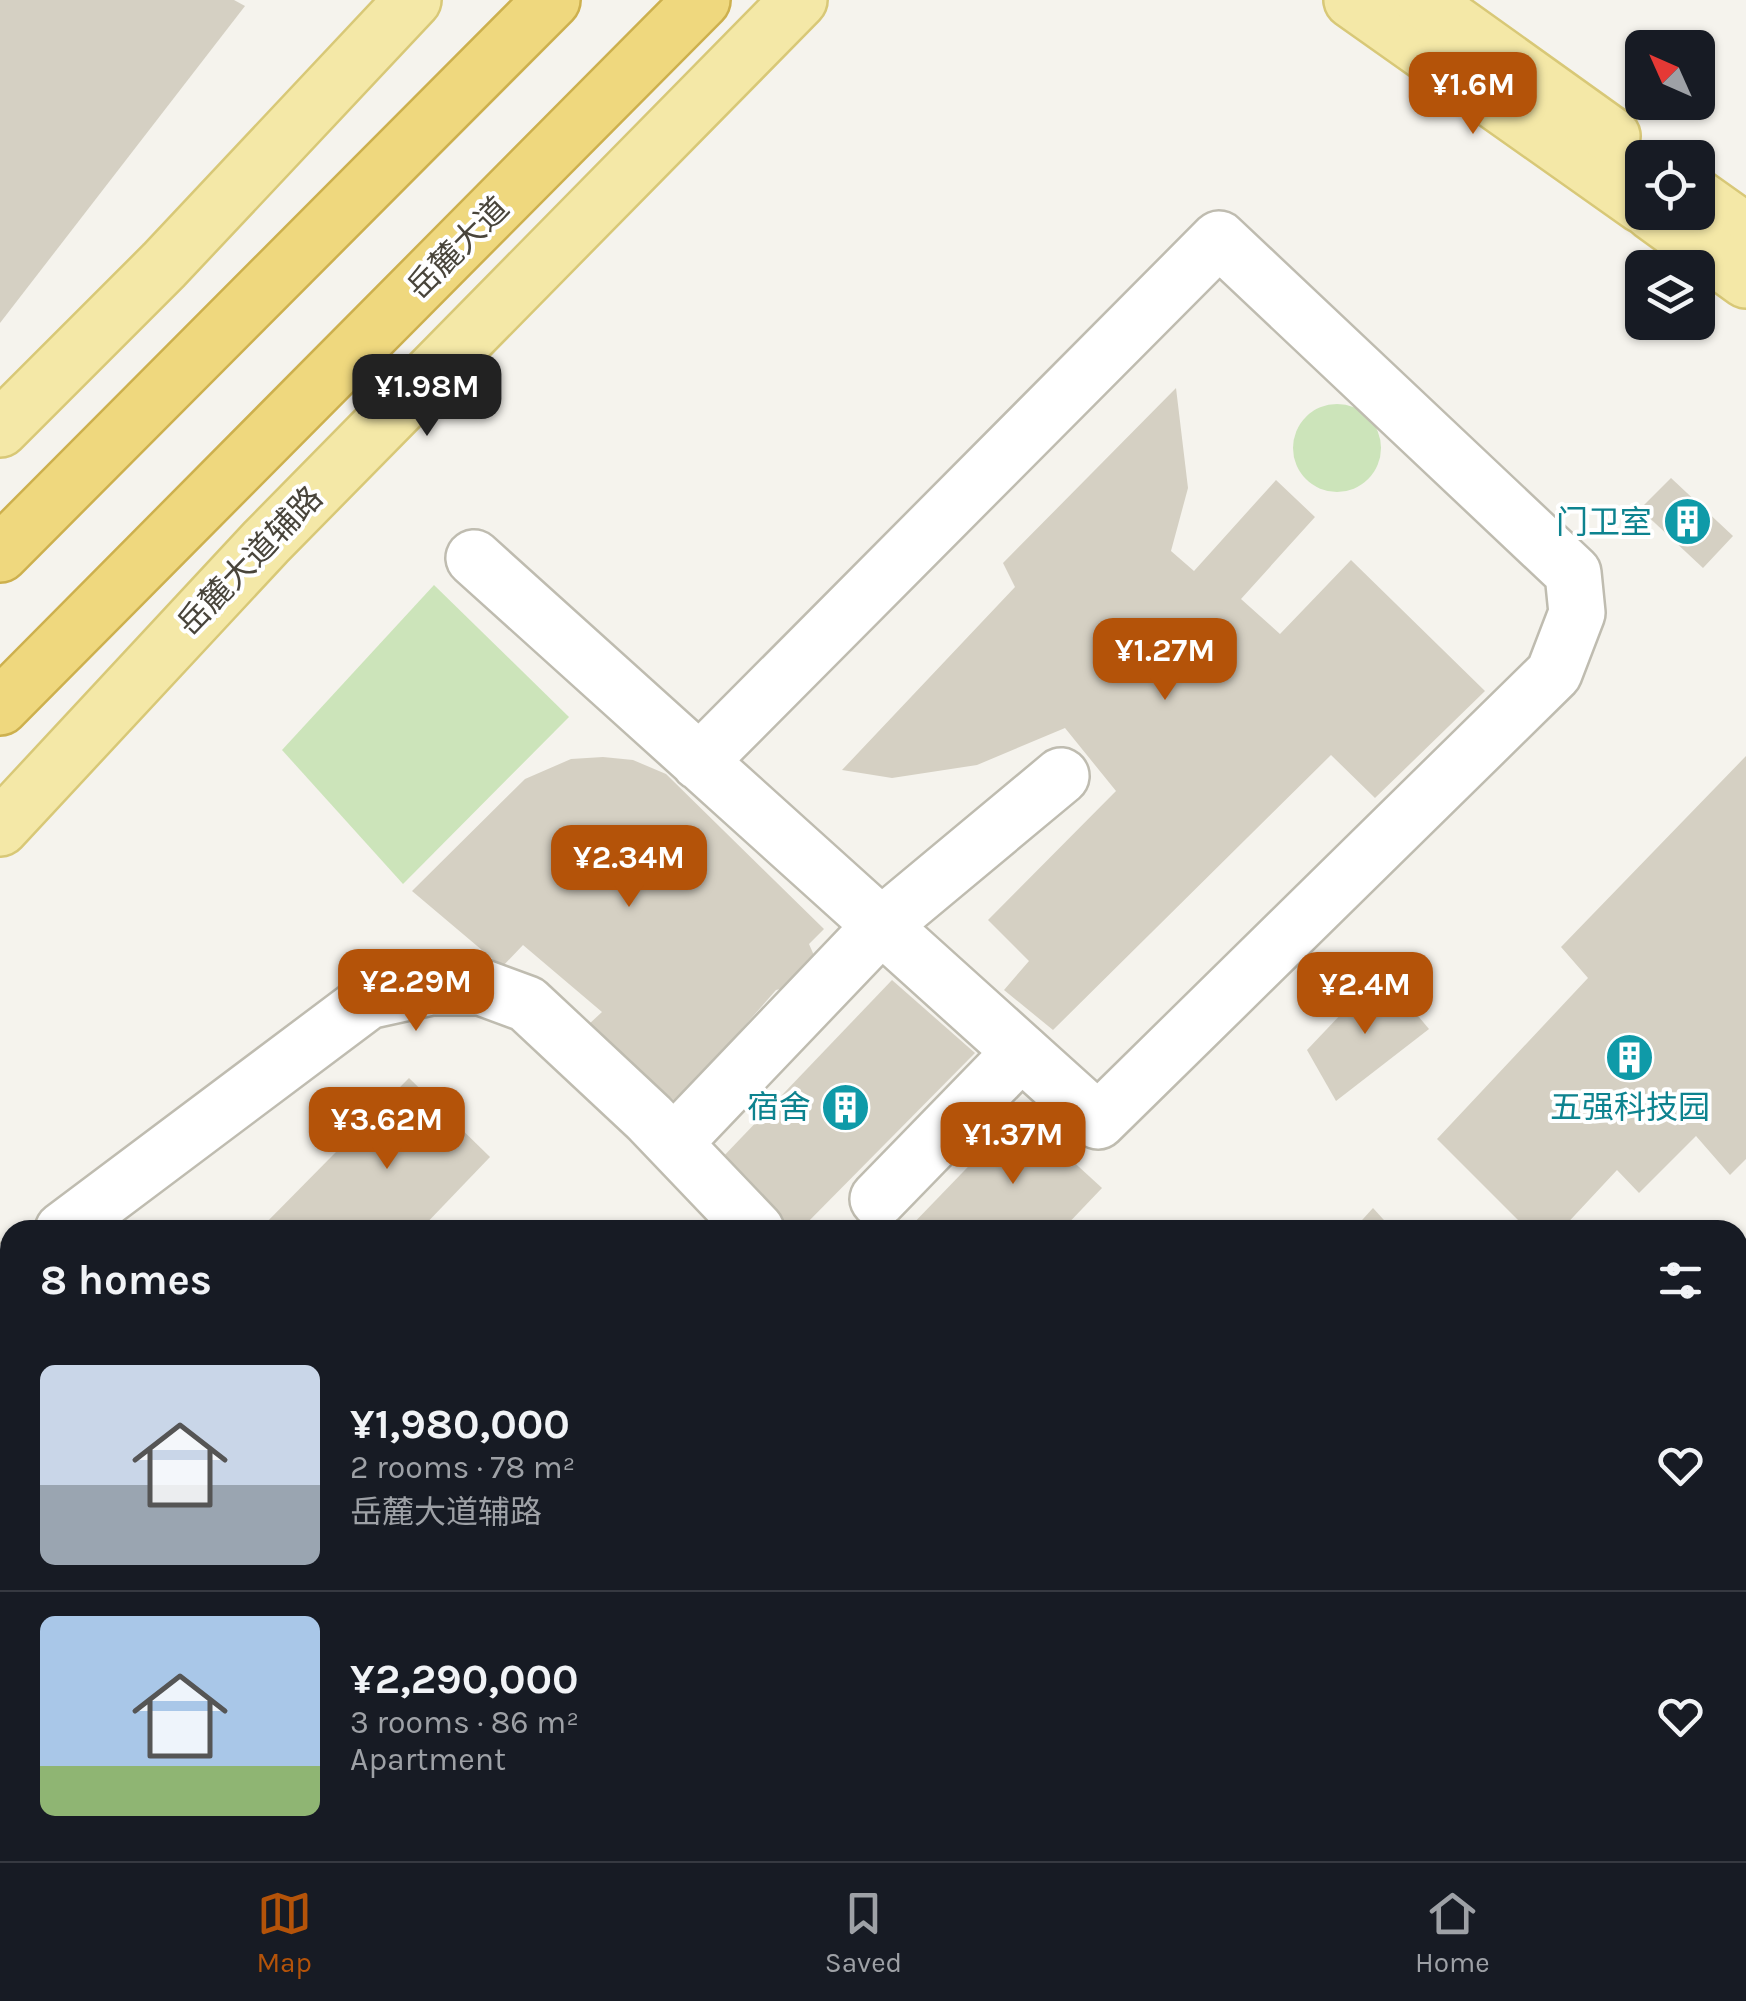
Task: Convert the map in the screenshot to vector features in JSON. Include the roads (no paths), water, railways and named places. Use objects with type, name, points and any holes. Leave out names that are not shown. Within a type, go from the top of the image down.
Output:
[{"type":"highway","points":[[0,554],[552,0]]},
{"type":"highway","name":"岳麓大道","points":[[0,707],[702,0]]},
{"type":"main road","points":[[0,429],[164,264],[413,0]]},
{"type":"main road","name":"岳麓大道辅路","points":[[0,828],[266,542],[782,17],[833,0]]},
{"type":"main road","points":[[1352,0],[1625,194]]},
{"type":"main road","points":[[1422,0],[1625,146]]},
{"type":"main road","points":[[1715,210],[1746,232]]},
{"type":"main road","points":[[1677,230],[1746,280]]},
{"type":"street","points":[[474,558],[1098,1122],[1554,673],[1577,613],[1573,573],[1219,239],[700,762]]},
{"type":"street","points":[[691,1125],[881,926],[1061,776]]},
{"type":"street","points":[[77,1220],[368,1001],[431,987],[481,987],[526,1004],[648,1118],[746,1220]]},
{"type":"street","points":[[878,1199],[1021,1052]]},
{"type":"place","name":"门卫室","points":[[1687,522]]},
{"type":"place","name":"五强科技园","points":[[1630,1057]]},
{"type":"place","name":"宿舍","points":[[846,1107]]}]
